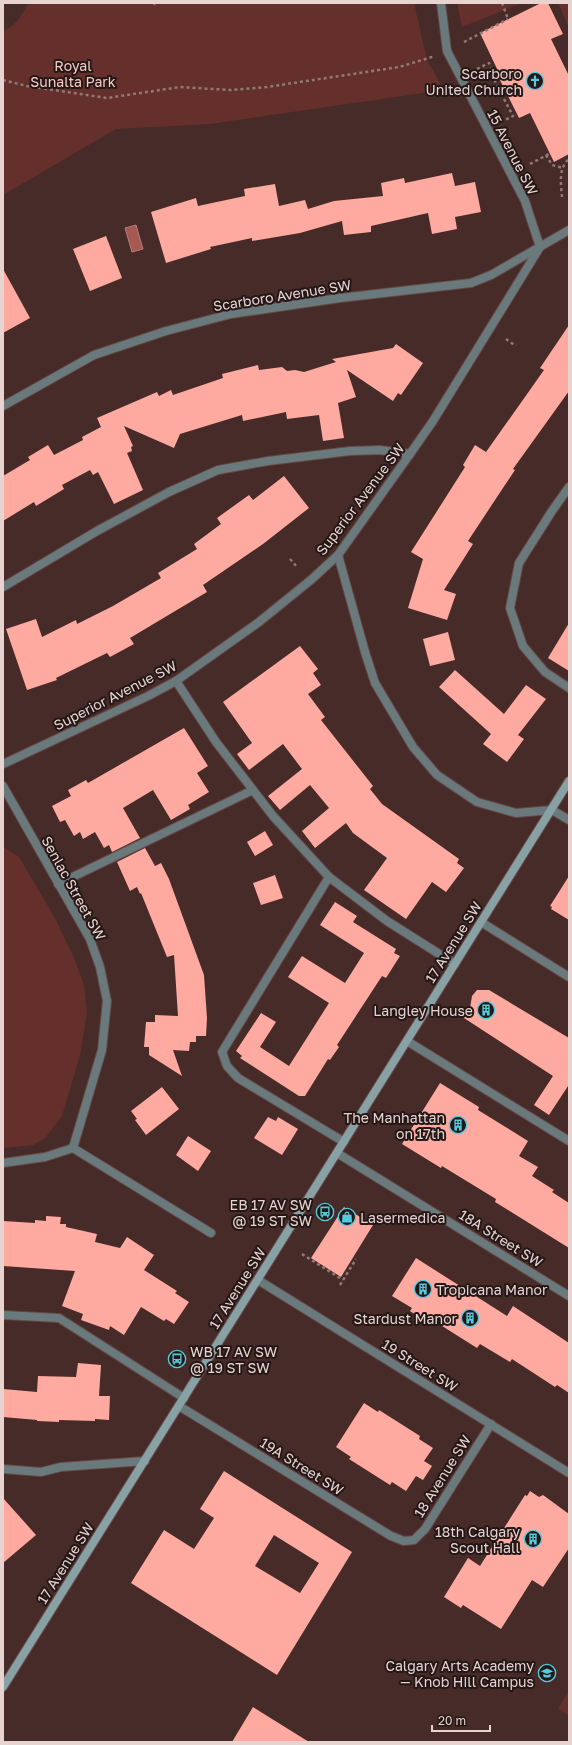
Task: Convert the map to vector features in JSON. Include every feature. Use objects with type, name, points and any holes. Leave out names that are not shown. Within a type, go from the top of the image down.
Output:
[{"type":"main road","name":"17 Avenue SW","points":[[3,1687],[569,782]]},
{"type":"street","name":"15 Avenue SW","points":[[441,3],[447,51],[524,201],[540,247]]},
{"type":"street","name":"Scarboro Avenue SW","points":[[3,406],[94,355],[166,331],[231,314],[340,298],[471,283],[491,275],[569,230]]},
{"type":"street","name":"Superior Avenue SW","points":[[3,764],[148,696],[176,681],[259,622],[312,579],[338,555],[433,421],[540,247]]},
{"type":"street","points":[[3,587],[117,520],[169,492],[218,470],[268,461],[350,451],[380,450],[410,454]]},
{"type":"street","points":[[569,487],[519,563],[510,608],[523,646],[545,672],[569,688]]},
{"type":"street","points":[[338,555],[375,683],[412,747],[437,774],[468,797],[502,810],[516,813],[552,810],[569,820]]},
{"type":"street","points":[[176,681],[216,742],[273,816],[329,877],[387,921],[455,964]]},
{"type":"street","name":"Senlac Street SW","points":[[3,786],[90,939],[100,967],[107,1001],[102,1050],[73,1148]]},
{"type":"street","points":[[58,884],[254,790]]},
{"type":"street","points":[[329,877],[222,1052],[227,1066],[238,1078],[344,1142]]},
{"type":"street","points":[[481,922],[569,977]]},
{"type":"street","points":[[407,1041],[569,1141]]},
{"type":"street","points":[[3,1163],[46,1157],[73,1148],[211,1233]]},
{"type":"street","name":"18A Street SW","points":[[337,1152],[569,1296]]},
{"type":"street","name":"19 Street SW","points":[[258,1280],[569,1474]]},
{"type":"street","points":[[3,1315],[59,1318],[184,1398]]},
{"type":"street","name":"19A Street SW","points":[[179,1406],[391,1536],[404,1541],[414,1540]]},
{"type":"street","name":"18 Avenue SW","points":[[414,1540],[425,1529],[491,1424]]},
{"type":"street","points":[[3,1469],[40,1472],[61,1467],[145,1461]]},
{"type":"path","points":[[153,3],[157,5]]},
{"type":"path","points":[[464,42],[508,19],[504,15],[502,3]]},
{"type":"path","points":[[3,80],[27,86],[107,98],[180,87],[230,90],[267,87],[399,67],[430,58]]},
{"type":"path","points":[[477,70],[489,63],[494,73],[492,74],[498,88]]},
{"type":"path","points":[[494,73],[502,70],[501,68]]},
{"type":"path","points":[[504,99],[513,116],[505,120]]},
{"type":"path","points":[[530,164],[548,155],[552,165],[563,168]]},
{"type":"path","points":[[562,197],[561,186],[563,168],[569,159]]},
{"type":"path","points":[[506,339],[516,346]]},
{"type":"path","points":[[290,559],[298,568]]},
{"type":"path","points":[[302,1254],[343,1280]]},
{"type":"path","points":[[340,1285],[356,1259]]},
{"type":"green space","name":"Royal Sunalta Park","points":[[28,3],[414,3],[427,60],[444,90],[210,124],[116,129],[3,195],[3,31],[15,23],[21,16]]},
{"type":"green space","points":[[457,3],[522,3],[462,27]]},
{"type":"green space","points":[[558,3],[569,3],[569,28]]},
{"type":"green space","points":[[3,847],[19,857],[55,918],[74,958],[84,985],[87,1013],[80,1055],[62,1116],[45,1138],[33,1145],[3,1148]]},
{"type":"green space","points":[[569,1690],[569,1716],[558,1709]]},
{"type":"shaded area","points":[[136,225],[143,249],[132,252],[125,228]]},
{"type":"building","name":"Scarboro United Church","points":[[541,3],[548,3],[563,34],[551,39],[569,76],[569,154],[554,162],[530,113],[519,118],[497,74],[499,73],[480,33]]},
{"type":"building","points":[[452,173],[455,186],[475,182],[481,212],[455,217],[457,229],[432,234],[428,213],[371,226],[371,232],[344,235],[342,221],[300,233],[252,241],[252,238],[210,247],[211,249],[166,263],[151,212],[196,198],[198,206],[245,196],[244,189],[275,184],[279,206],[305,200],[308,209],[334,201],[383,196],[381,183],[404,178],[405,183]]},
{"type":"building","points":[[106,236],[122,278],[90,291],[73,249]]},
{"type":"building","points":[[3,269],[30,318],[3,333]]},
{"type":"building","points":[[569,325],[569,391],[513,469],[515,470],[468,541],[473,544],[444,590],[456,594],[447,620],[408,608],[423,559],[411,552],[465,467],[463,465],[475,445],[486,452],[544,370],[540,368]]},
{"type":"building","points":[[396,344],[423,363],[401,395],[398,393],[393,401],[347,370],[356,397],[338,403],[344,438],[323,441],[319,415],[287,419],[286,412],[243,421],[242,415],[180,434],[174,448],[124,426],[133,446],[131,447],[132,451],[127,453],[143,490],[114,504],[98,472],[93,475],[90,470],[62,485],[64,489],[36,506],[34,502],[3,521],[3,476],[30,460],[28,457],[48,445],[54,455],[83,440],[82,437],[101,427],[97,418],[157,392],[159,396],[171,390],[173,395],[223,378],[222,374],[258,365],[259,370],[282,367],[287,371],[295,370],[304,372],[336,362],[332,359],[393,348]]},
{"type":"building","points":[[284,476],[309,508],[263,544],[203,585],[207,592],[130,638],[134,644],[110,657],[107,653],[56,678],[57,680],[27,690],[6,629],[36,619],[42,637],[76,620],[77,624],[113,606],[161,578],[158,573],[197,549],[194,544],[221,524],[217,518],[249,495],[253,500]]},
{"type":"building","points":[[569,623],[569,671],[548,658]]},
{"type":"building","points":[[448,632],[455,660],[430,666],[423,639]]},
{"type":"building","points":[[300,646],[318,669],[313,673],[321,685],[308,694],[325,717],[321,720],[373,786],[370,789],[382,804],[459,859],[457,863],[464,868],[446,892],[432,882],[406,919],[364,890],[387,858],[353,833],[346,823],[315,848],[302,831],[329,808],[310,785],[280,810],[268,796],[302,769],[283,744],[249,770],[237,754],[252,743],[223,702]]},
{"type":"building","points":[[455,670],[504,714],[526,685],[546,699],[518,735],[524,739],[507,762],[483,744],[491,734],[439,687]]},
{"type":"building","points":[[184,728],[208,766],[197,773],[209,792],[188,805],[190,809],[171,820],[153,790],[123,808],[140,838],[112,852],[109,845],[104,848],[95,832],[83,839],[80,832],[74,836],[65,820],[60,822],[52,806],[71,796],[68,790],[86,780],[88,783]]},
{"type":"building","points":[[265,831],[273,845],[255,856],[247,842]]},
{"type":"building","points":[[145,848],[155,866],[161,863],[169,879],[204,975],[207,1018],[206,1036],[196,1036],[196,1042],[190,1042],[189,1051],[173,1050],[182,1076],[149,1055],[149,1047],[144,1047],[146,1022],[155,1022],[155,1015],[178,1016],[174,955],[167,957],[141,893],[140,894],[137,887],[130,891],[117,862]]},
{"type":"building","points":[[275,875],[283,898],[261,905],[253,883]]},
{"type":"building","points":[[569,876],[569,920],[551,909],[552,907],[550,906]]},
{"type":"building","points":[[335,902],[357,916],[353,922],[396,949],[394,953],[400,956],[386,978],[382,976],[337,1045],[339,1047],[330,1060],[328,1059],[305,1096],[299,1096],[240,1058],[242,1056],[236,1051],[261,1013],[276,1022],[260,1047],[289,1066],[329,1003],[288,977],[302,956],[345,983],[364,953],[320,925]]},
{"type":"building","points":[[477,990],[489,990],[569,1038],[569,1087],[568,1086],[549,1115],[534,1105],[553,1076],[464,1018],[470,1008],[472,996]]},
{"type":"building","name":"The Manhattan on 17th","points":[[440,1083],[479,1107],[478,1110],[528,1141],[519,1156],[538,1167],[532,1176],[554,1190],[552,1192],[569,1203],[569,1248],[495,1202],[496,1199],[442,1166],[441,1168],[402,1144]]},
{"type":"building","points":[[162,1087],[179,1109],[146,1135],[135,1120],[137,1119],[131,1111]]},
{"type":"building","points":[[268,1117],[276,1121],[278,1117],[298,1129],[282,1155],[254,1138]]},
{"type":"building","points":[[188,1136],[211,1151],[198,1171],[176,1155]]},
{"type":"building","points":[[344,1207],[373,1225],[341,1277],[311,1258]]},
{"type":"building","points":[[46,1216],[61,1217],[60,1224],[66,1224],[66,1227],[97,1234],[95,1242],[120,1248],[127,1237],[154,1255],[144,1270],[177,1291],[175,1293],[189,1302],[174,1324],[166,1319],[164,1321],[141,1307],[124,1335],[110,1326],[109,1330],[81,1320],[83,1314],[62,1306],[75,1271],[3,1266],[3,1221],[35,1223],[35,1220],[46,1221]]},
{"type":"building","points":[[416,1258],[507,1316],[513,1306],[569,1343],[569,1393],[557,1385],[555,1387],[512,1359],[510,1362],[480,1344],[477,1348],[431,1319],[428,1323],[410,1311],[412,1308],[392,1296]]},
{"type":"building","points":[[78,1363],[101,1365],[99,1396],[110,1396],[109,1420],[59,1420],[59,1422],[3,1417],[3,1389],[37,1392],[38,1376],[76,1377]]},
{"type":"building","points":[[364,1403],[378,1412],[379,1410],[420,1436],[419,1439],[433,1448],[424,1461],[432,1466],[423,1480],[416,1476],[406,1491],[392,1482],[390,1485],[349,1459],[351,1457],[336,1447]]},
{"type":"building","points":[[224,1471],[352,1552],[277,1675],[131,1583],[164,1530],[194,1549],[214,1518],[200,1509]],"holes":[[[274,1535],[319,1563],[300,1593],[255,1566]]]},
{"type":"building","points":[[530,1491],[539,1497],[543,1495],[569,1514],[569,1548],[543,1587],[532,1580],[501,1629],[463,1605],[461,1608],[444,1597],[468,1558],[480,1566],[525,1495],[527,1496]]},
{"type":"building","points":[[3,1498],[36,1535],[3,1563]]},
{"type":"building","points":[[253,1707],[309,1742],[232,1742]]},
{"type":"place","name":"Scarboro United Church","points":[[535,81]]},
{"type":"place","name":"Langley House","points":[[486,1010]]},
{"type":"place","name":"The Manhattan on 17th","points":[[458,1125]]},
{"type":"place","name":"EB 17 AV SW @ 19 ST SW","points":[[325,1212]]},
{"type":"place","name":"Lasermedica","points":[[347,1217]]},
{"type":"place","name":"Tropicana Manor","points":[[423,1289]]},
{"type":"place","name":"Stardust Manor","points":[[470,1318]]},
{"type":"place","name":"WB 17 AV SW @ 19 ST SW","points":[[177,1359]]},
{"type":"place","name":"18th Calgary Scout Hall","points":[[533,1539]]},
{"type":"place","name":"Calgary Arts Academy — Knob Hill Campus","points":[[547,1673]]}]
